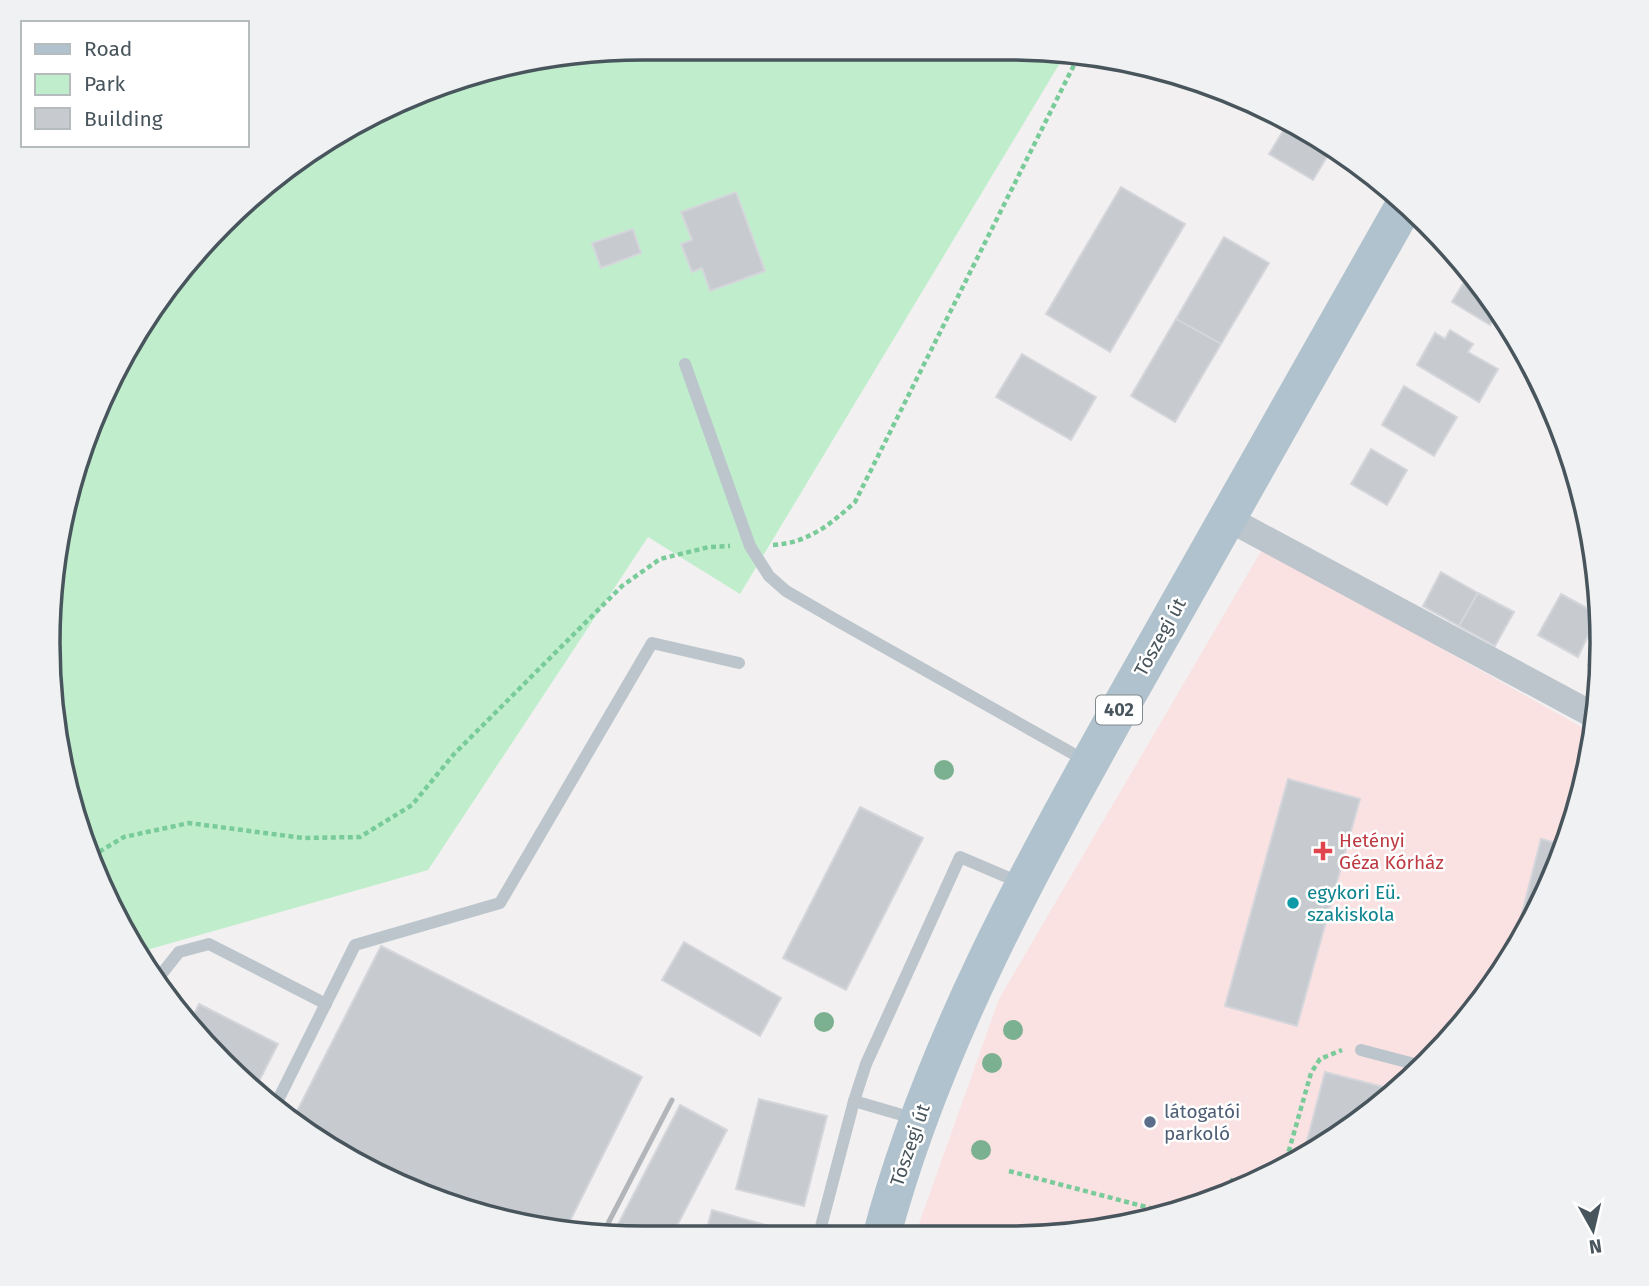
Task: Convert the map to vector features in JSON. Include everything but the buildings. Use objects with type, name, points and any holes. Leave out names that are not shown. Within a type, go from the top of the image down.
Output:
[{"type":"main road","name":"Tószegi út","points":[[885,1226],[918,1120],[987,958],[1090,763],[1400,213]]},
{"type":"street","points":[[1227,518],[1586,711]]},
{"type":"lane","points":[[685,364],[750,545],[769,576],[786,591],[1090,763]]},
{"type":"lane","points":[[279,1099],[355,945],[500,903],[652,643],[738,663]]},
{"type":"lane","points":[[821,1226],[866,1064],[960,857],[1026,885]]},
{"type":"lane","points":[[162,973],[179,952],[209,944],[326,1004]]},
{"type":"lane","points":[[1361,1050],[1411,1063]]},
{"type":"lane","points":[[854,1101],[918,1120]]},
{"type":"path","points":[[98,852],[124,836],[189,823],[303,838],[360,837],[411,806],[454,754],[622,586],[660,559],[709,547],[785,544],[824,530],[855,502],[1075,63]]},
{"type":"path","points":[[1288,1153],[1311,1073],[1320,1059],[1340,1050],[1361,1050]]},
{"type":"path","points":[[1009,1171],[1152,1208]]},
{"type":"shaded area","name":"Hetényi Géza Kórház","points":[[1263,548],[1583,728],[1570,794],[1545,866],[1511,935],[1469,998],[1419,1056],[1391,1082],[1330,1128],[1264,1166],[1194,1196],[1157,1207],[1082,1222],[1006,1226],[918,1226],[999,999]]},
{"type":"green space","points":[[1006,60],[1060,62],[740,594],[648,537],[428,870],[147,950],[104,866],[79,794],[64,719],[60,643],[64,567],[79,492],[104,420],[138,351],[180,288],[230,230],[258,204],[319,158],[351,138],[420,104],[492,79],[567,64],[605,61]]},
{"type":"railway","points":[[607,1225],[672,1100]]},
{"type":"place","name":"Hetényi Géza Kórház","points":[[1323,851]]},
{"type":"place","name":"egykori Eü. szakiskola","points":[[1293,903]]},
{"type":"place","name":"látogatói parkoló","points":[[1150,1122]]}]
